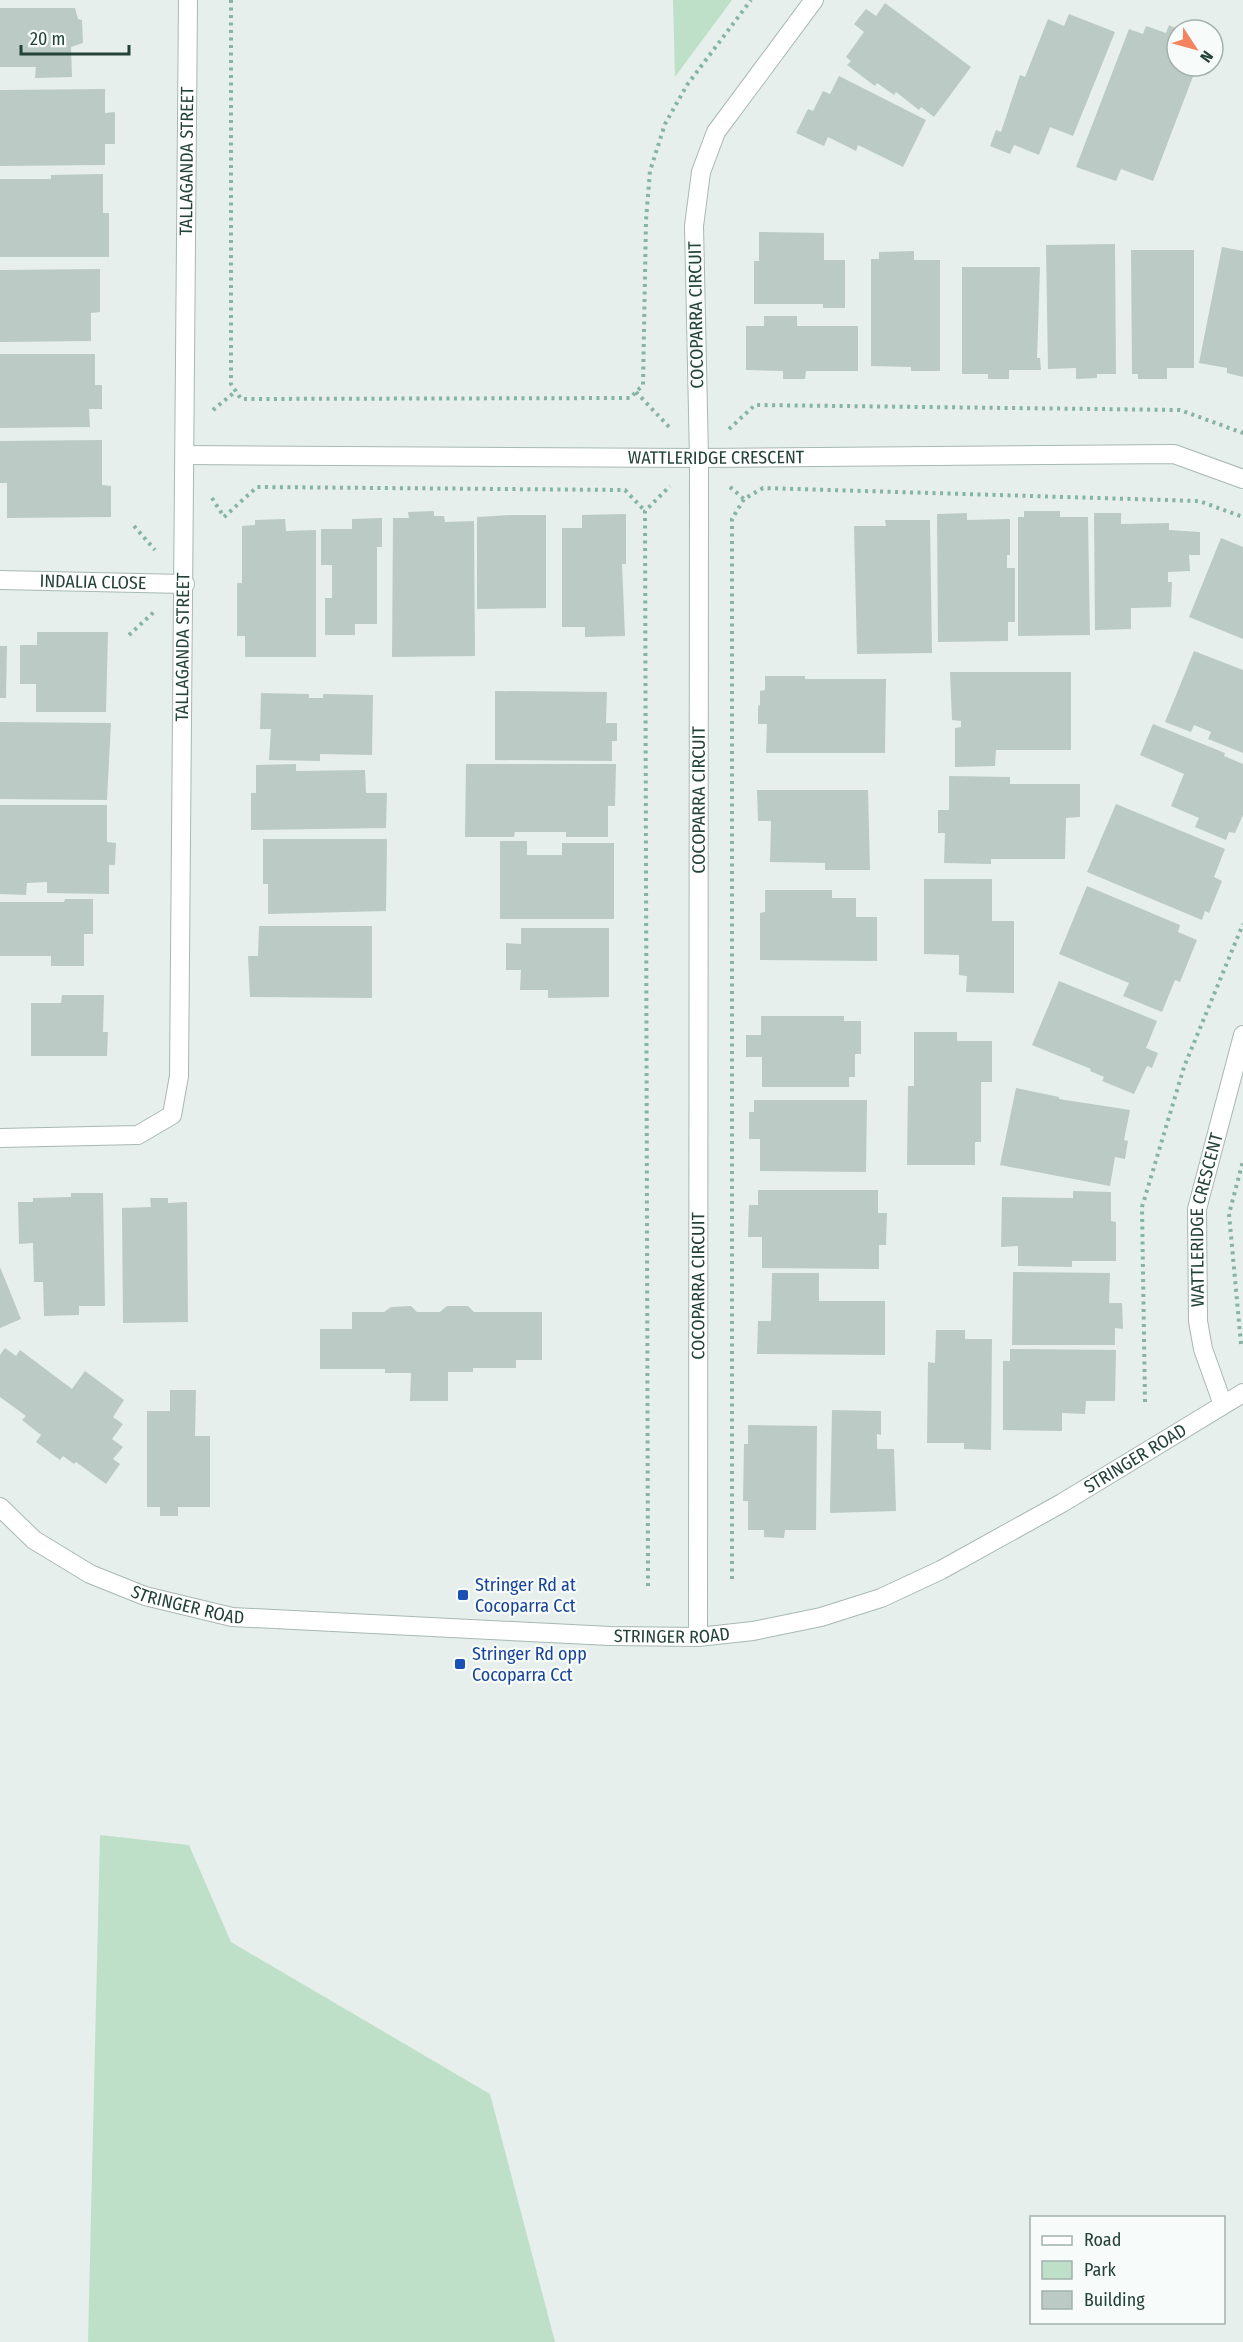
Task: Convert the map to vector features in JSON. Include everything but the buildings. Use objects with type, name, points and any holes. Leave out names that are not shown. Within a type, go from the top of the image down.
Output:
[{"type":"street","name":"TALLAGANDA STREET","points":[[0,1138],[138,1135],[172,1116],[179,1076],[185,584],[188,0]]},
{"type":"street","name":"COCOPARRA CIRCUIT","points":[[698,1637],[699,458],[694,226],[701,172],[716,132],[814,0]]},
{"type":"street","name":"WATTLERIDGE CRESCENT","points":[[185,455],[699,458],[1174,454],[1243,479]]},
{"type":"street","name":"INDALIA CLOSE","points":[[0,580],[185,584]]},
{"type":"street","name":"WATTLERIDGE CRESCENT","points":[[1223,1405],[1203,1349],[1198,1322],[1197,1209],[1243,1035]]},
{"type":"street","name":"STRINGER ROAD","points":[[0,1507],[34,1540],[90,1574],[145,1596],[232,1617],[610,1636],[698,1637],[753,1631],[821,1617],[881,1598],[941,1570],[1062,1503],[1243,1393]]},
{"type":"path","points":[[231,0],[231,384],[241,399],[630,398],[643,385],[646,220],[653,161],[665,124],[687,85],[751,0]]},
{"type":"path","points":[[645,511],[755,405],[1180,411],[1243,433]]},
{"type":"path","points":[[185,455],[225,517],[257,487],[625,490],[645,511],[648,1586]]},
{"type":"path","points":[[699,458],[744,499]]},
{"type":"path","points":[[732,1579],[732,519],[744,499],[763,488],[1199,501],[1243,517]]},
{"type":"path","points":[[1145,1402],[1142,1207],[1184,1067],[1243,924]]},
{"type":"path","points":[[1241,1344],[1229,1214],[1243,1161]]},
{"type":"green space","points":[[673,0],[732,0],[675,77]]},
{"type":"green space","points":[[100,1835],[189,1845],[231,1942],[490,2094],[555,2342],[88,2342]]},
{"type":"place","name":"Stringer Rd at Cocoparra Cct","points":[[463,1595]]},
{"type":"place","name":"Stringer Rd opp Cocoparra Cct","points":[[460,1664]]}]
